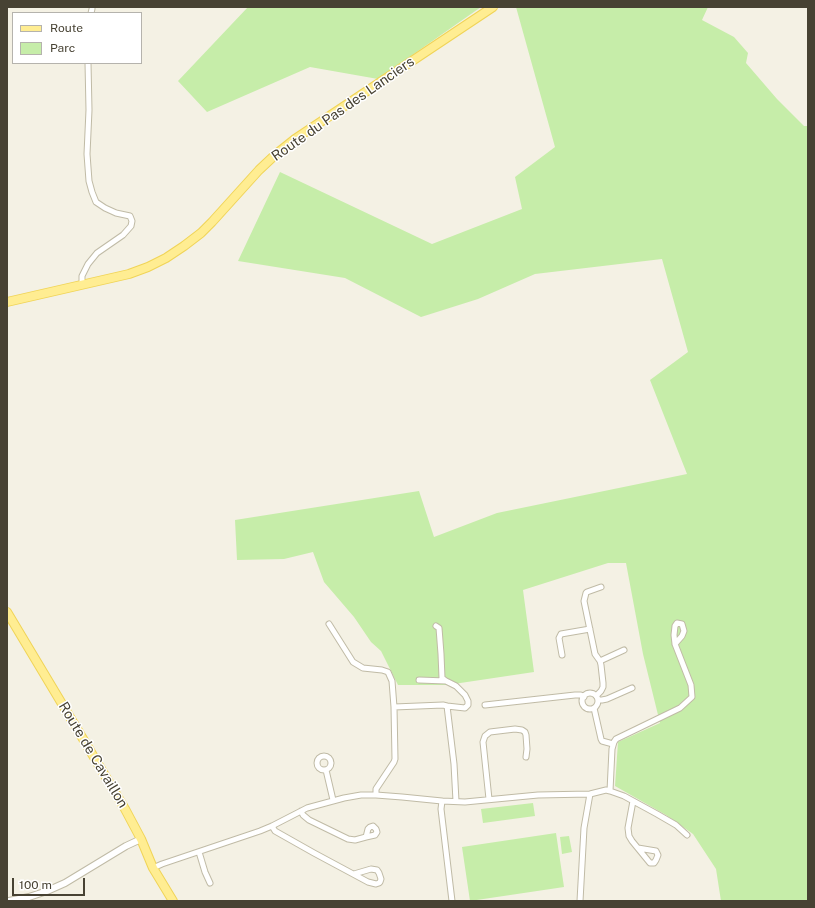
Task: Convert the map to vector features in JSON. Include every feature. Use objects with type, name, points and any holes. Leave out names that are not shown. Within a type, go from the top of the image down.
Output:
[{"type":"main road","name":"Route du Pas des Lanciers","points":[[7,302],[139,271],[166,258],[192,240],[212,222],[259,170],[295,139],[493,7]]},
{"type":"main road","name":"Route de Cavaillon","points":[[7,612],[117,796],[141,839],[153,868],[173,901]]},
{"type":"street","points":[[82,285],[82,276],[88,264],[97,253],[122,235],[131,226],[132,221],[130,216],[116,213],[96,202],[92,192],[89,181],[88,154],[88,64]]},
{"type":"street","points":[[601,587],[587,592],[585,606],[595,654],[600,661],[603,683],[603,688],[597,698],[597,704],[594,708],[601,739],[613,744]]},
{"type":"street","points":[[330,624],[353,662],[363,668],[388,672],[392,681],[395,759],[376,788],[376,795]]},
{"type":"street","points":[[436,626],[439,628],[441,675],[446,681]]},
{"type":"street","points":[[562,655],[559,638],[560,634],[590,629]]},
{"type":"street","points":[[610,791],[613,744],[616,739],[680,708],[692,697],[691,685],[675,644]]},
{"type":"street","points":[[600,661],[624,650]]},
{"type":"street","points":[[394,707],[443,705],[467,707],[469,703],[465,695],[452,683],[446,681],[419,680]]},
{"type":"street","points":[[594,708],[588,709],[582,702],[584,697],[589,693],[602,700],[632,688]]},
{"type":"street","points":[[485,705],[575,695],[581,695],[584,697]]},
{"type":"street","points":[[447,706],[454,764],[456,802]]},
{"type":"street","points":[[489,799],[483,742],[485,736],[490,732],[515,729],[522,730],[526,735],[526,757]]},
{"type":"street","points":[[326,770],[333,800]]},
{"type":"street","points":[[153,868],[272,826],[307,808],[333,800],[361,795],[402,796],[465,802],[538,795],[590,794],[606,790],[624,796],[658,814],[676,825],[687,835]]},
{"type":"street","points":[[580,901],[584,828],[590,794]]},
{"type":"street","points":[[442,801],[441,809],[452,901]]},
{"type":"street","points":[[633,801],[628,833],[638,848]]},
{"type":"street","points":[[301,811],[309,820],[348,839],[355,840],[366,837]]},
{"type":"street","points":[[272,826],[275,830],[354,874],[372,883],[376,884],[380,882],[381,879],[377,870],[354,874]]},
{"type":"street","points":[[9,901],[29,897],[65,884],[126,846],[141,839]]},
{"type":"street","points":[[199,852],[210,883]]},
{"type":"green space","points":[[248,7],[481,7],[378,79],[310,67],[207,112],[178,81]]},
{"type":"green space","points":[[516,7],[708,7],[702,20],[734,37],[748,53],[746,63],[777,99],[804,126],[808,126],[808,901],[721,901],[716,869],[693,834],[666,815],[615,786],[618,742],[660,723],[643,654],[626,563],[608,563],[523,590],[534,672],[447,685],[398,685],[381,651],[371,642],[354,617],[324,582],[313,552],[284,559],[237,560],[235,520],[419,491],[434,537],[497,513],[687,474],[650,380],[688,352],[662,259],[535,274],[478,299],[421,317],[345,278],[238,261],[280,172],[432,244],[522,209],[515,177],[555,147]]},
{"type":"green space","points":[[533,803],[535,816],[483,823],[481,809]]},
{"type":"green space","points":[[556,833],[564,887],[470,901],[462,847]]},
{"type":"green space","points":[[569,836],[572,852],[562,854],[560,837]]}]
